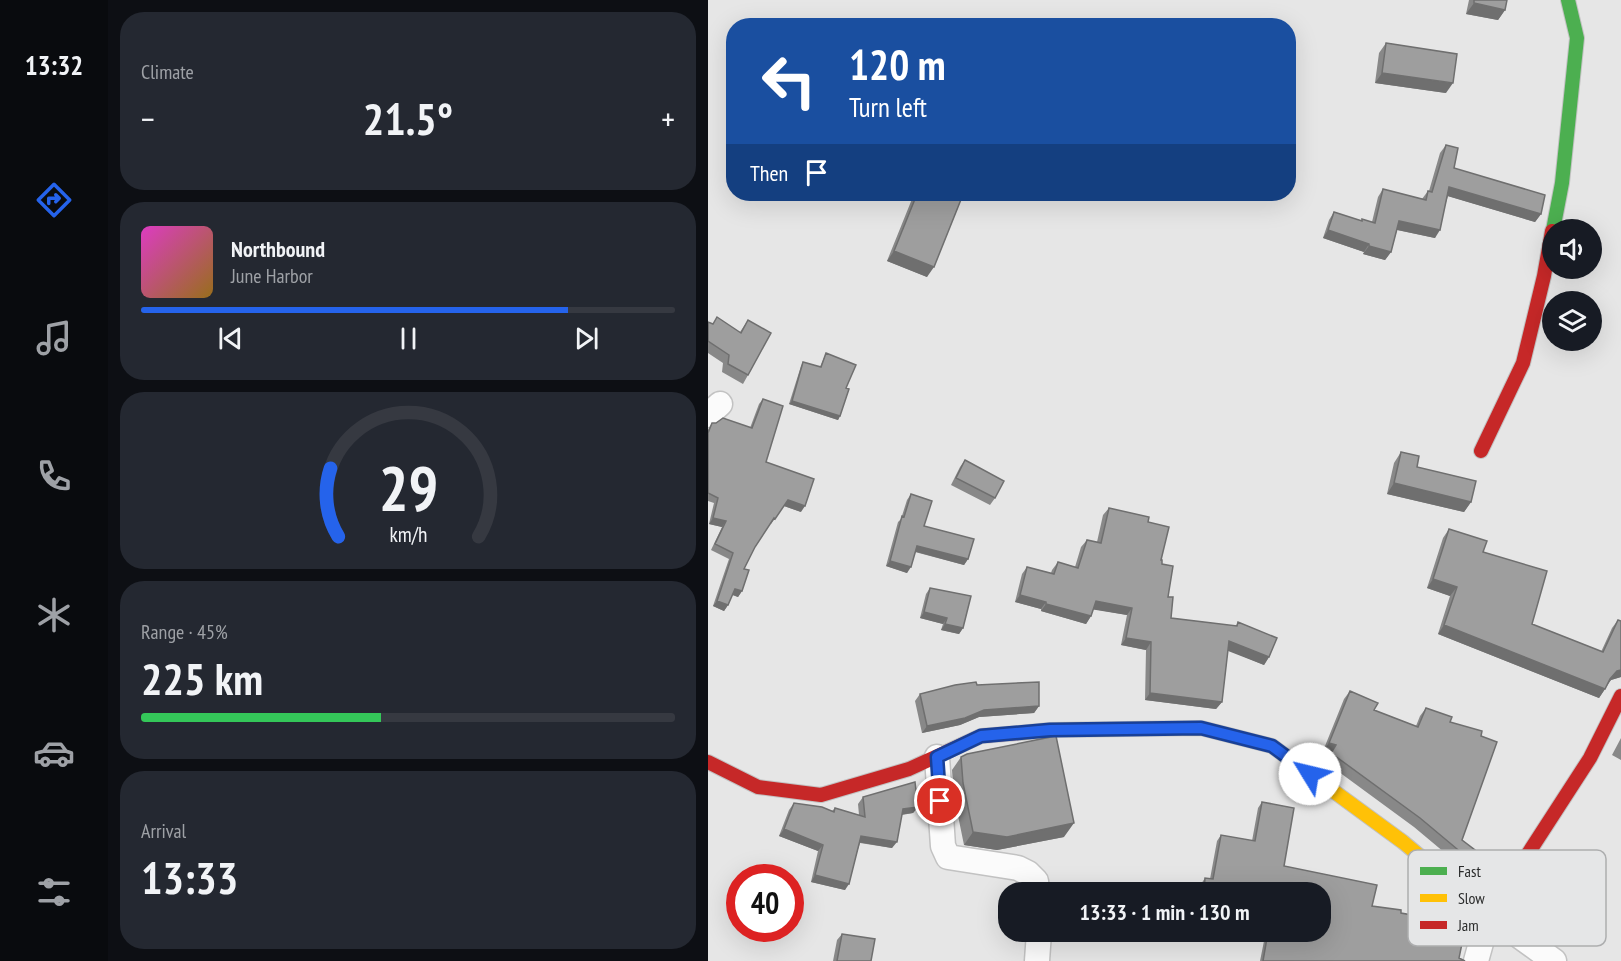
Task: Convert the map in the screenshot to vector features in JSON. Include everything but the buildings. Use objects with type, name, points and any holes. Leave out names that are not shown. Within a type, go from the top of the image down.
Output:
[{"type":"street","points":[[1555,219],[1562,183],[1576,38],[1568,0]]},
{"type":"street","points":[[1481,451],[1522,363],[1543,279]]},
{"type":"street","points":[[1530,850],[1590,758],[1621,696]]},
{"type":"street","points":[[708,762],[758,787],[821,795],[909,769],[981,736],[1050,730],[1201,728],[1272,746],[1413,850]]},
{"type":"street","points":[[937,757],[943,846],[948,857],[1018,868],[1028,873],[1036,882]]},
{"type":"street","points":[[1037,961],[1038,942]]},
{"type":"street","points":[[1476,961],[1480,946]]},
{"type":"street","points":[[1533,946],[1554,961]]},
{"type":"traffic: fast","points":[[1555,219],[1562,183],[1577,38],[1568,0]]},
{"type":"traffic: slow","points":[[1019,733],[1050,730],[1201,728],[1272,746],[1413,850]]},
{"type":"traffic: jam","points":[[1481,451],[1523,363],[1543,279]]},
{"type":"traffic: jam","points":[[1530,850],[1590,758],[1621,696]]},
{"type":"traffic: jam","points":[[708,762],[758,787],[821,795],[909,769],[981,736],[1019,733]]},
{"type":"route","points":[[940,801],[937,757],[981,736],[1050,730],[1201,728],[1272,746],[1310,774]]}]
